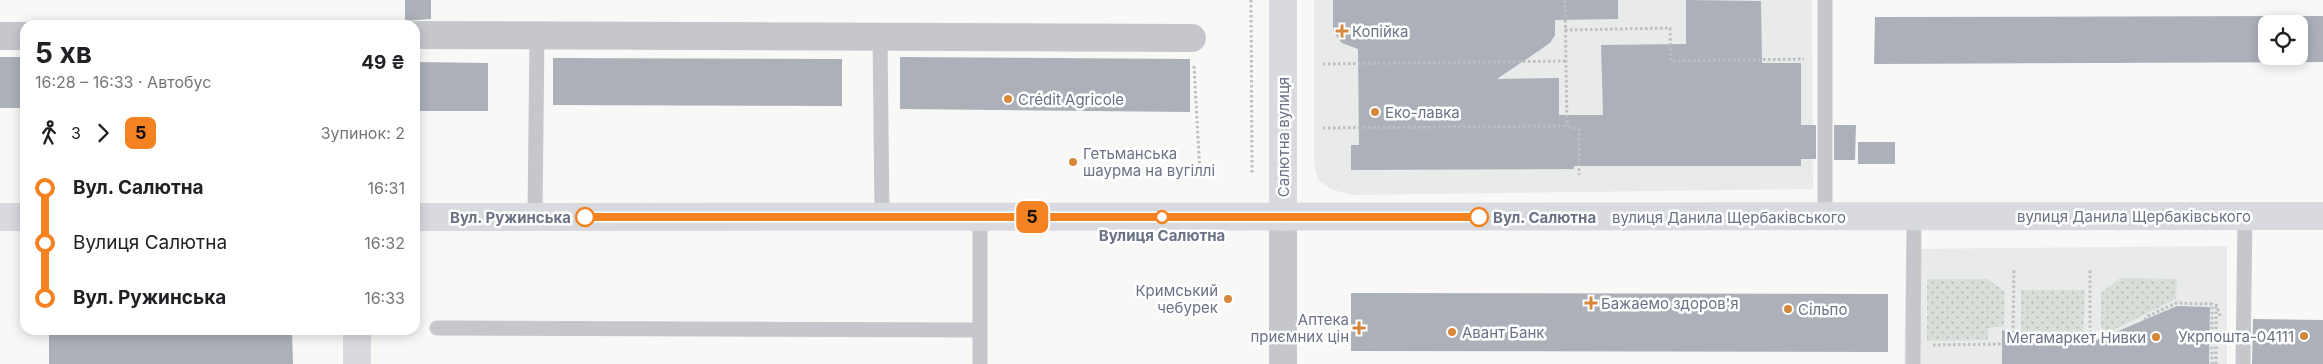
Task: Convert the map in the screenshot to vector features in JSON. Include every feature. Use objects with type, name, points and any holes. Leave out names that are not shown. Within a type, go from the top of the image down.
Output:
[{"type":"main road","name":"Салютна вулиця","points":[[1283,0],[1283,217]]},
{"type":"main road","name":"вулиця Данила Щербаківського","points":[[420,217],[2323,216]]},
{"type":"main road","points":[[0,218],[20,218]]},
{"type":"main road","points":[[357,335],[357,364]]},
{"type":"street","points":[[420,35],[1192,38]]},
{"type":"street","points":[[0,36],[20,36]]},
{"type":"street","name":"Салютна вулиця","points":[[1283,217],[1283,364]]},
{"type":"lane","points":[[1825,0],[1825,216]]},
{"type":"lane","points":[[535,217],[537,35]]},
{"type":"lane","points":[[880,36],[882,216]]},
{"type":"lane","points":[[1913,364],[1914,216]]},
{"type":"lane","points":[[2243,364],[2245,216]]},
{"type":"lane","points":[[980,217],[980,364]]},
{"type":"lane","points":[[437,328],[980,330]]},
{"type":"path","points":[[1251,0],[1252,173]]},
{"type":"path","points":[[1565,0],[1567,126]]},
{"type":"path","points":[[1565,30],[1670,28],[1671,61],[1825,58]]},
{"type":"path","points":[[1192,38],[1200,173]]},
{"type":"path","points":[[1323,64],[1566,61]]},
{"type":"path","points":[[1323,128],[1567,126],[1579,130],[1579,176]]},
{"type":"path","points":[[2013,333],[2014,268]]},
{"type":"path","points":[[2090,269],[2090,343]]},
{"type":"path","points":[[2145,320],[2146,317],[2176,303],[2212,304],[2212,364]]},
{"type":"path","points":[[1927,345],[2002,344]]},
{"type":"shaded area","points":[[1314,0],[1812,0],[1813,189],[1352,195],[1333,190],[1318,180],[1314,163]]},
{"type":"shaded area","points":[[2227,246],[2227,364],[1904,364],[1906,249]]},
{"type":"shaded area","points":[[2120,278],[2177,279],[2176,299],[2101,336],[2101,293]]},
{"type":"shaded area","points":[[1927,279],[1987,279],[2005,292],[2004,326],[1988,328],[1988,340],[1927,341]]},
{"type":"shaded area","points":[[2021,290],[2085,290],[2083,340],[2079,342],[2038,342],[2021,334]]},
{"type":"building","points":[[405,0],[431,0],[431,19],[405,20]]},
{"type":"building","points":[[1333,0],[1618,0],[1618,19],[1555,20],[1555,35],[1550,43],[1497,79],[1559,78],[1559,115],[1603,115],[1601,45],[1686,44],[1686,0],[1761,1],[1762,63],[1801,63],[1801,125],[1816,125],[1816,159],[1801,159],[1801,166],[1574,166],[1574,169],[1351,170],[1351,145],[1359,145],[1358,49],[1342,43],[1333,32]]},
{"type":"building","points":[[2258,16],[2258,62],[1874,64],[1875,17]]},
{"type":"building","points":[[2308,16],[2323,16],[2323,62],[2308,62]]},
{"type":"building","points":[[0,57],[20,57],[20,108],[0,108]]},
{"type":"building","points":[[900,57],[1190,59],[1190,112],[900,109]]},
{"type":"building","points":[[553,58],[842,59],[842,106],[553,105]]},
{"type":"building","points":[[420,62],[488,63],[488,111],[420,111]]},
{"type":"building","points":[[1834,125],[1856,125],[1855,160],[1834,160]]},
{"type":"building","points":[[1858,142],[1895,142],[1895,164],[1858,164]]},
{"type":"building","points":[[1351,293],[1888,294],[1888,352],[1351,351]]},
{"type":"building","name":"Мегамаркет Нивки","points":[[2177,306],[2210,307],[2209,364],[2002,364],[2002,330],[2038,342],[2090,343]]},
{"type":"building","points":[[2253,319],[2323,320],[2323,364],[2252,364]]},
{"type":"building","points":[[49,335],[292,335],[293,364],[49,364]]},
{"type":"bus line","name":"5","points":[[585,217],[1479,217]]},
{"type":"place","name":"Копійка","points":[[1342,31]]},
{"type":"place","name":"Crédit Agricole","points":[[1008,99]]},
{"type":"place","name":"Еко-лавка","points":[[1375,112]]},
{"type":"place","name":"Гетьманська шаурма на вугіллі","points":[[1073,162]]},
{"type":"place","name":"Вул. Ружинська","points":[[585,217]]},
{"type":"place","name":"Вулиця Салютна","points":[[1162,217]]},
{"type":"place","name":"Вул. Салютна","points":[[1479,217]]},
{"type":"place","name":"Кримський чебурек","points":[[1228,299]]},
{"type":"place","name":"Бажаемо здоров'я","points":[[1591,303]]},
{"type":"place","name":"Сільпо","points":[[1788,309]]},
{"type":"place","name":"Аптека приємних цін","points":[[1359,328]]},
{"type":"place","name":"Авант Банк","points":[[1452,332]]},
{"type":"place","name":"Укрпошта-04111","points":[[2304,336]]},
{"type":"place","name":"Мегамаркет Нивки","points":[[2156,337]]}]
